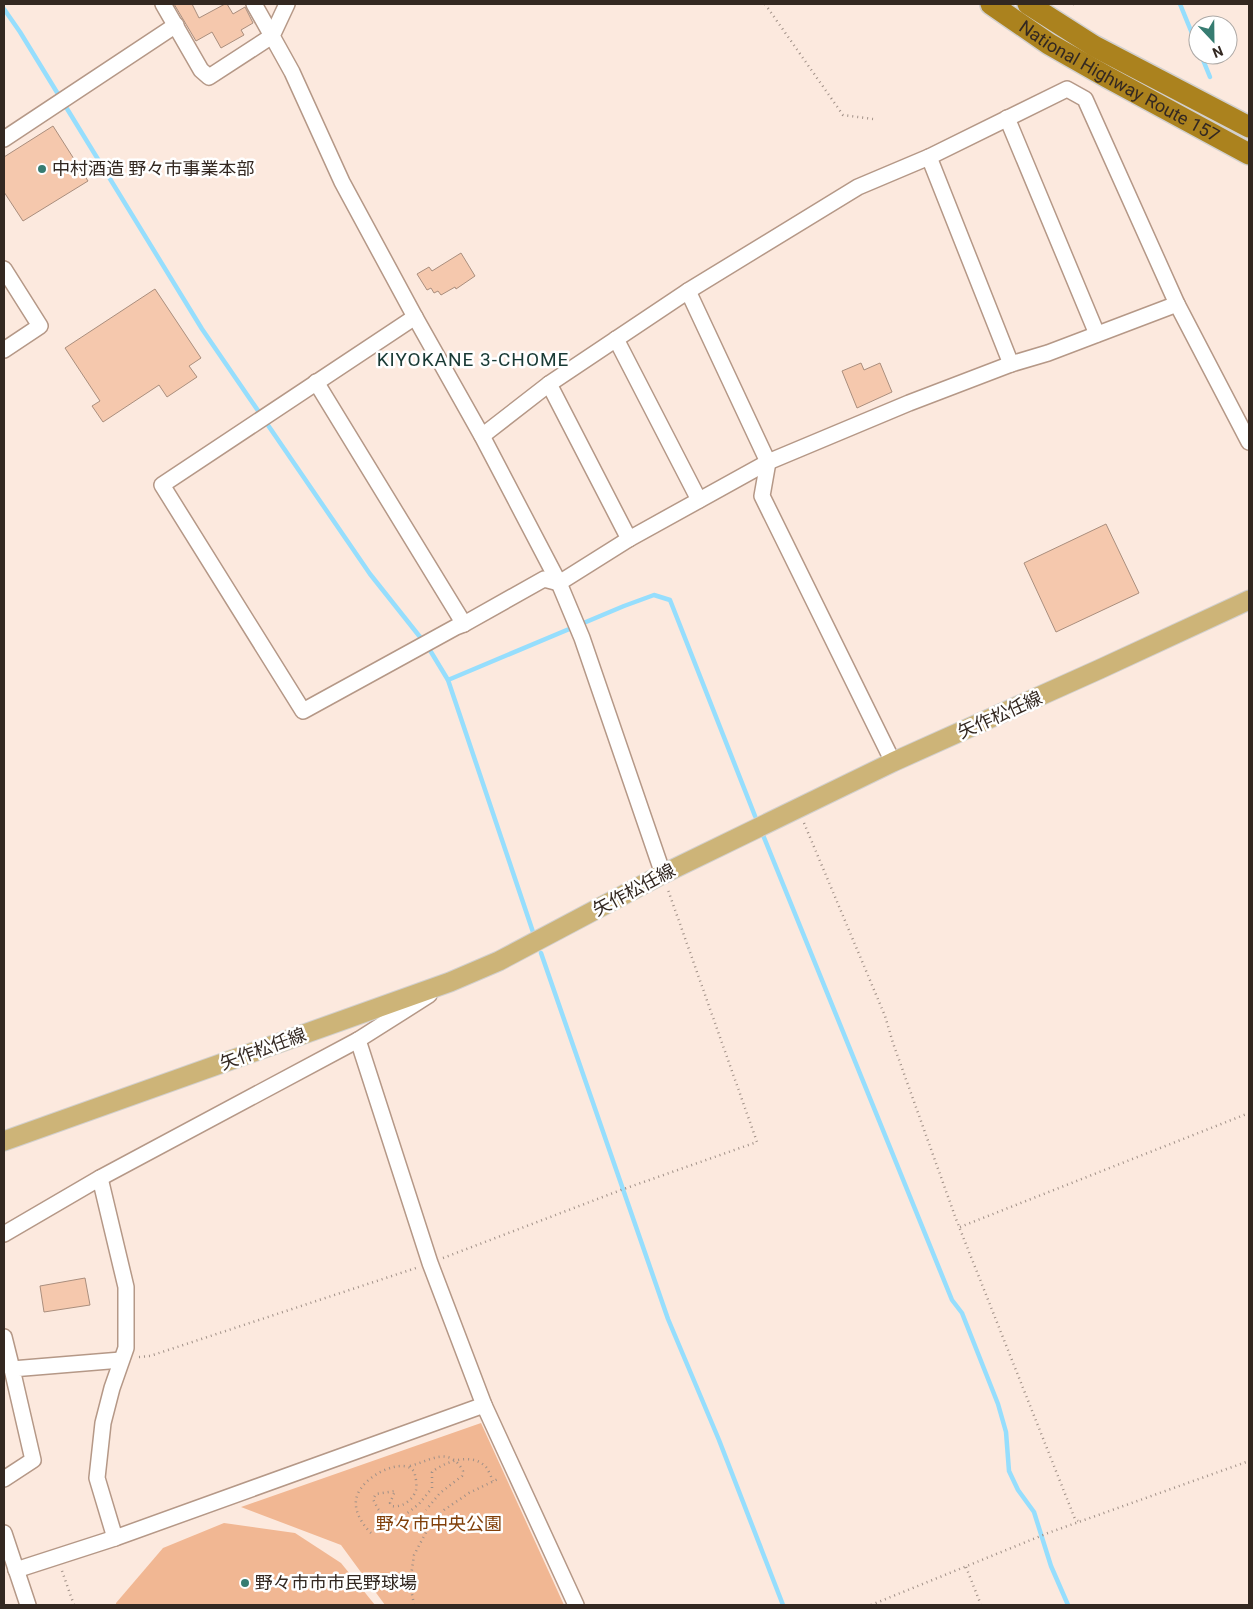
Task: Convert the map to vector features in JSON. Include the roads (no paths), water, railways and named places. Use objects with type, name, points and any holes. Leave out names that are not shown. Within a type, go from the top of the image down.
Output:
[{"type":"highway","name":"National Highway Route 157","points":[[991,4],[1050,44],[1090,68],[1249,154]]},
{"type":"highway","name":"National Highway Route 157","points":[[1028,4],[1094,46],[1249,126]]},
{"type":"main road","name":"矢作松任線","points":[[4,1141],[450,982],[499,961],[663,874],[894,762],[1249,600]]},
{"type":"street","points":[[163,4],[201,70],[209,77],[272,36],[287,4]]},
{"type":"street","points":[[254,4],[292,72],[342,182],[482,436],[559,583],[579,631],[663,874]]},
{"type":"street","points":[[4,139],[176,25]]},
{"type":"street","points":[[482,436],[549,384],[688,291],[858,187],[929,157],[1067,89],[1085,99],[1177,304],[1249,442]]},
{"type":"street","points":[[1007,118],[1097,334]]},
{"type":"street","points":[[929,157],[1011,364]]},
{"type":"street","points":[[4,269],[40,326],[4,350]]},
{"type":"street","points":[[688,291],[768,462],[762,496],[894,762]]},
{"type":"street","points":[[415,317],[162,485],[303,711],[544,579],[559,583],[629,539],[768,462],[909,403],[1177,304]]},
{"type":"street","points":[[616,340],[699,500]]},
{"type":"street","points":[[316,382],[464,624]]},
{"type":"street","points":[[549,384],[629,539]]},
{"type":"street","points":[[4,1234],[100,1178],[358,1040],[450,982]]},
{"type":"street","points":[[358,1040],[430,1263],[484,1406],[576,1605]]},
{"type":"street","points":[[100,1178],[126,1288],[126,1348],[112,1388],[103,1423],[97,1478],[115,1538]]},
{"type":"street","points":[[4,1338],[34,1460],[4,1478]]},
{"type":"street","points":[[12,1370],[121,1360]]},
{"type":"street","points":[[16,1570],[115,1538],[484,1406]]},
{"type":"street","points":[[5,1543],[28,1605]]},
{"type":"waterway","points":[[1180,4],[1188,24]]},
{"type":"waterway","points":[[4,9],[20,32],[202,329],[370,574],[428,647],[448,680],[533,932]]},
{"type":"waterway","points":[[1205,65],[1210,77]]},
{"type":"waterway","points":[[448,680],[654,595],[670,600],[755,816]]},
{"type":"waterway","points":[[763,835],[952,1300],[962,1313],[998,1404],[1006,1432],[1009,1471],[1018,1490],[1034,1512],[1051,1566],[1068,1605]]},
{"type":"waterway","points":[[541,953],[668,1319],[719,1440],[783,1605]]},
{"type":"place","name":"中村酒造 野々市事業本部","points":[[42,169]]},
{"type":"place","name":"野々市市市民野球場","points":[[245,1583]]},
{"type":"district","name":"KIYOKANE 3-CHOME","points":[[473,359]]},
{"type":"park label","name":"野々市中央公園","points":[[439,1524]]}]
